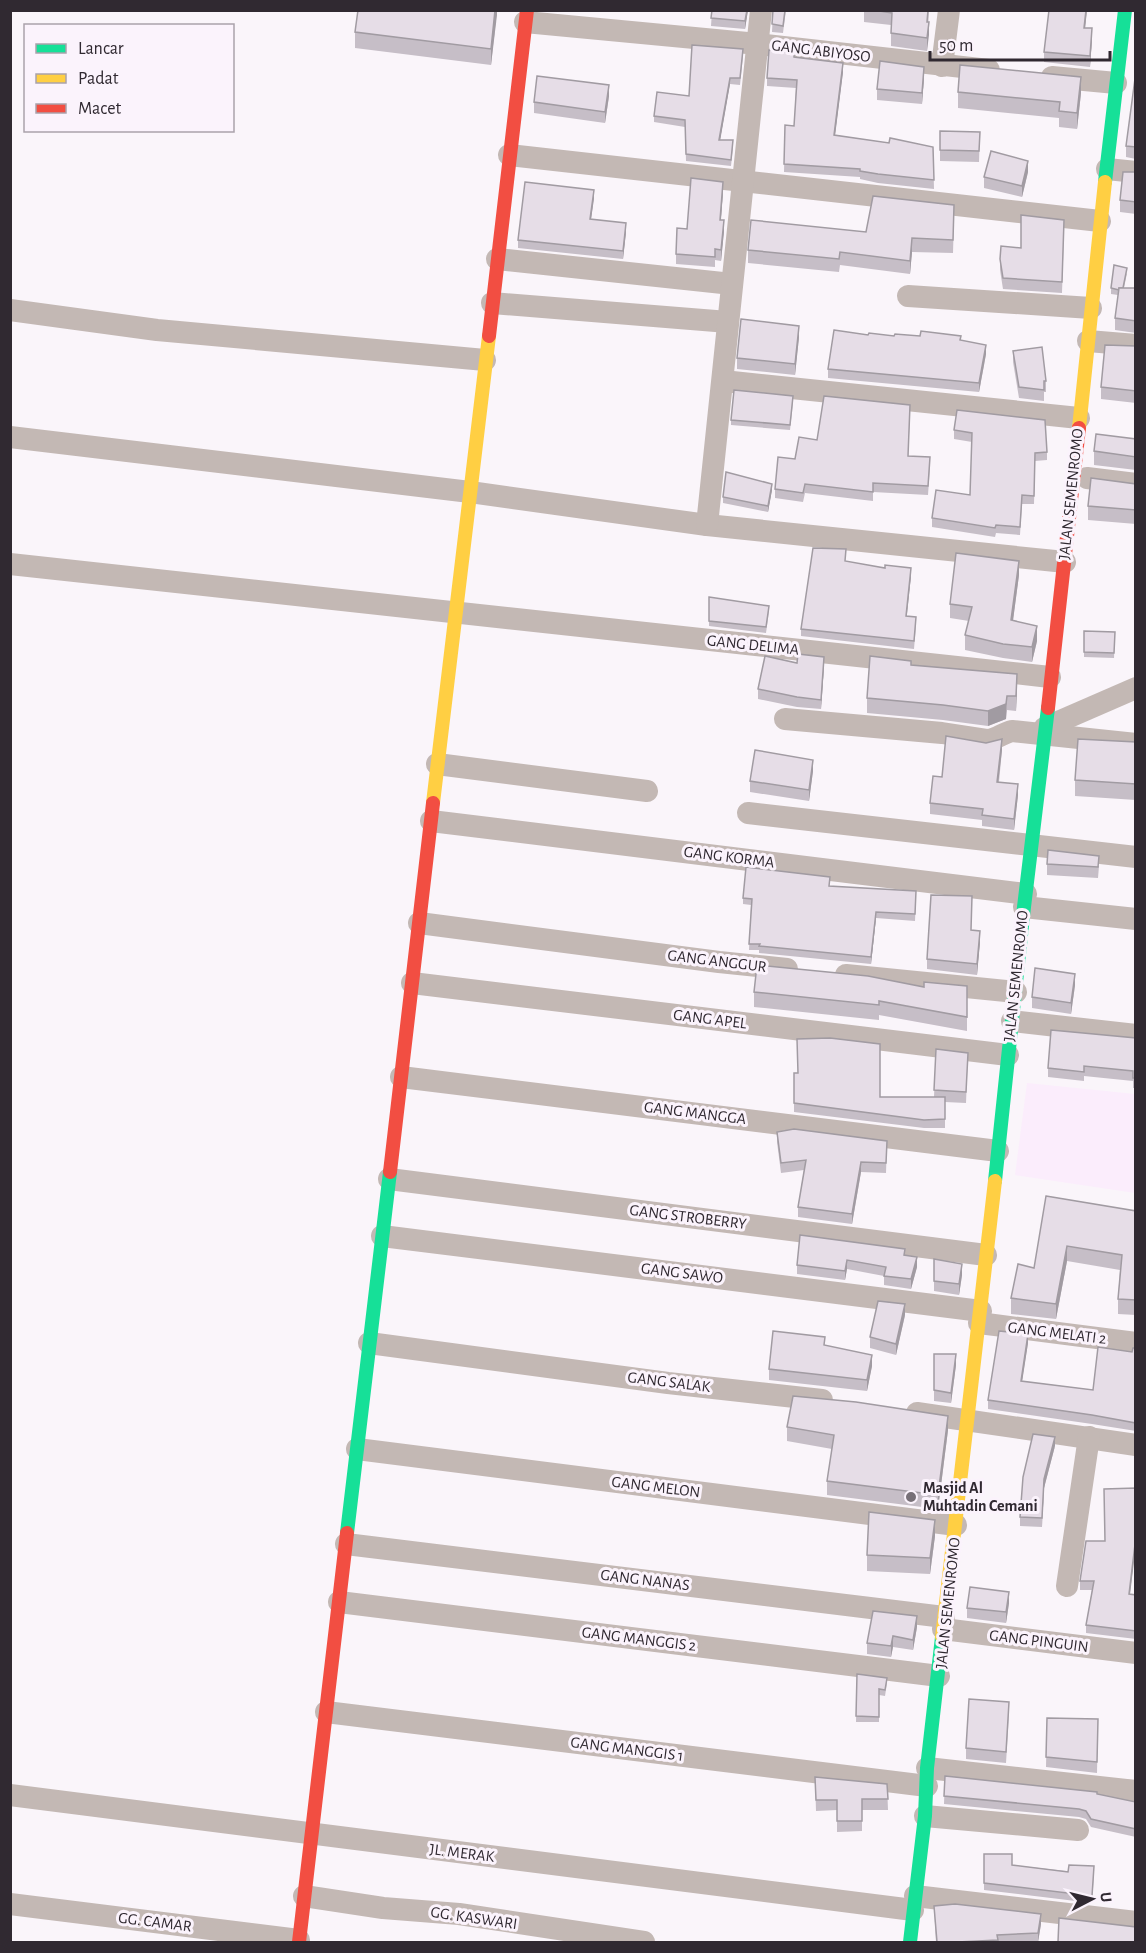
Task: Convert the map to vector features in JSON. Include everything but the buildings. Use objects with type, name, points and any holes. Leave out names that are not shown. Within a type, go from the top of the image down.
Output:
[{"type":"street","points":[[708,525],[761,10]]},
{"type":"street","points":[[942,66],[949,10]]},
{"type":"street","name":"JALAN SEMENROMO","points":[[910,1942],[1016,992],[1030,845],[1065,562],[1100,221],[1116,83],[1129,37],[1125,10]]},
{"type":"street","points":[[299,1942],[389,1179],[410,1077],[412,983],[526,16]]},
{"type":"street","name":"GANG ABIYOSO","points":[[526,16],[1012,73]]},
{"type":"street","points":[[1035,75],[1116,83]]},
{"type":"street","points":[[509,154],[1100,221]]},
{"type":"street","points":[[1107,169],[1136,172]]},
{"type":"street","points":[[497,259],[732,284]]},
{"type":"street","points":[[908,296],[1091,308]]},
{"type":"street","points":[[492,303],[728,322]]},
{"type":"street","points":[[10,310],[157,330],[485,360]]},
{"type":"street","points":[[1088,341],[1136,345]]},
{"type":"street","points":[[723,381],[1079,418]]},
{"type":"street","points":[[10,437],[470,492],[708,525],[1065,562]]},
{"type":"street","points":[[1074,476],[1136,484]]},
{"type":"street","name":"GANG DELIMA","points":[[10,564],[1050,677]]},
{"type":"street","points":[[1044,732],[1136,688]]},
{"type":"street","points":[[785,719],[942,733],[988,740],[995,740],[1012,731],[1044,732],[1136,744]]},
{"type":"street","points":[[438,764],[647,791]]},
{"type":"street","points":[[748,813],[1136,857]]},
{"type":"street","name":"GANG KORMA","points":[[431,821],[1025,900],[1136,919]]},
{"type":"street","name":"GANG ANGGUR","points":[[419,923],[707,961],[1016,992]]},
{"type":"street","name":"GANG APEL","points":[[412,983],[1008,1056]]},
{"type":"street","points":[[1012,1020],[1136,1035]]},
{"type":"street","name":"GANG MANGGA","points":[[410,1077],[998,1151]]},
{"type":"street","name":"GANG STROBERRY","points":[[389,1179],[986,1255]]},
{"type":"street","name":"GANG SAWO","points":[[382,1236],[980,1317]]},
{"type":"street","name":"GANG MELATI 2","points":[[980,1317],[1136,1343]]},
{"type":"street","name":"GANG SALAK","points":[[369,1343],[668,1383],[846,1402]]},
{"type":"street","points":[[900,1410],[1136,1445]]},
{"type":"street","points":[[1067,1586],[1089,1437]]},
{"type":"street","name":"GANG MELON","points":[[357,1449],[956,1525]]},
{"type":"street","name":"GANG NANAS","points":[[346,1544],[944,1623]]},
{"type":"street","name":"GANG MANGGIS 2","points":[[339,1602],[939,1676]]},
{"type":"street","name":"GANG PINGUIN","points":[[944,1623],[1136,1653]]},
{"type":"street","name":"GANG MANGGIS 1","points":[[326,1712],[927,1777],[1136,1791]]},
{"type":"street","name":"JL. MERAK","points":[[10,1795],[312,1834],[914,1903],[1136,1922]]},
{"type":"street","points":[[925,1816],[1078,1830]]},
{"type":"street","name":"GG. KASWARI","points":[[304,1896],[383,1908],[459,1914],[644,1942]]},
{"type":"street","name":"GG. CAMAR","points":[[10,1904],[299,1942]]},
{"type":"shaded area","points":[[1027,1083],[1135,1094],[1135,1193],[1015,1175]]},
{"type":"traffic: fast","points":[[1105,182],[1125,10]]},
{"type":"traffic: fast","points":[[995,1181],[1048,708]]},
{"type":"traffic: fast","points":[[347,1533],[390,1172]]},
{"type":"traffic: fast","points":[[910,1942],[942,1637]]},
{"type":"traffic: slow","points":[[1079,428],[1105,182]]},
{"type":"traffic: slow","points":[[433,803],[489,336]]},
{"type":"traffic: slow","points":[[942,1637],[995,1181]]},
{"type":"traffic: jam","points":[[489,336],[527,10]]},
{"type":"traffic: jam","points":[[1048,708],[1079,428]]},
{"type":"traffic: jam","points":[[390,1172],[433,803]]},
{"type":"traffic: jam","points":[[299,1942],[347,1533]]},
{"type":"place","name":"Masjid Al Muhtadin Cemani","points":[[911,1497]]}]
